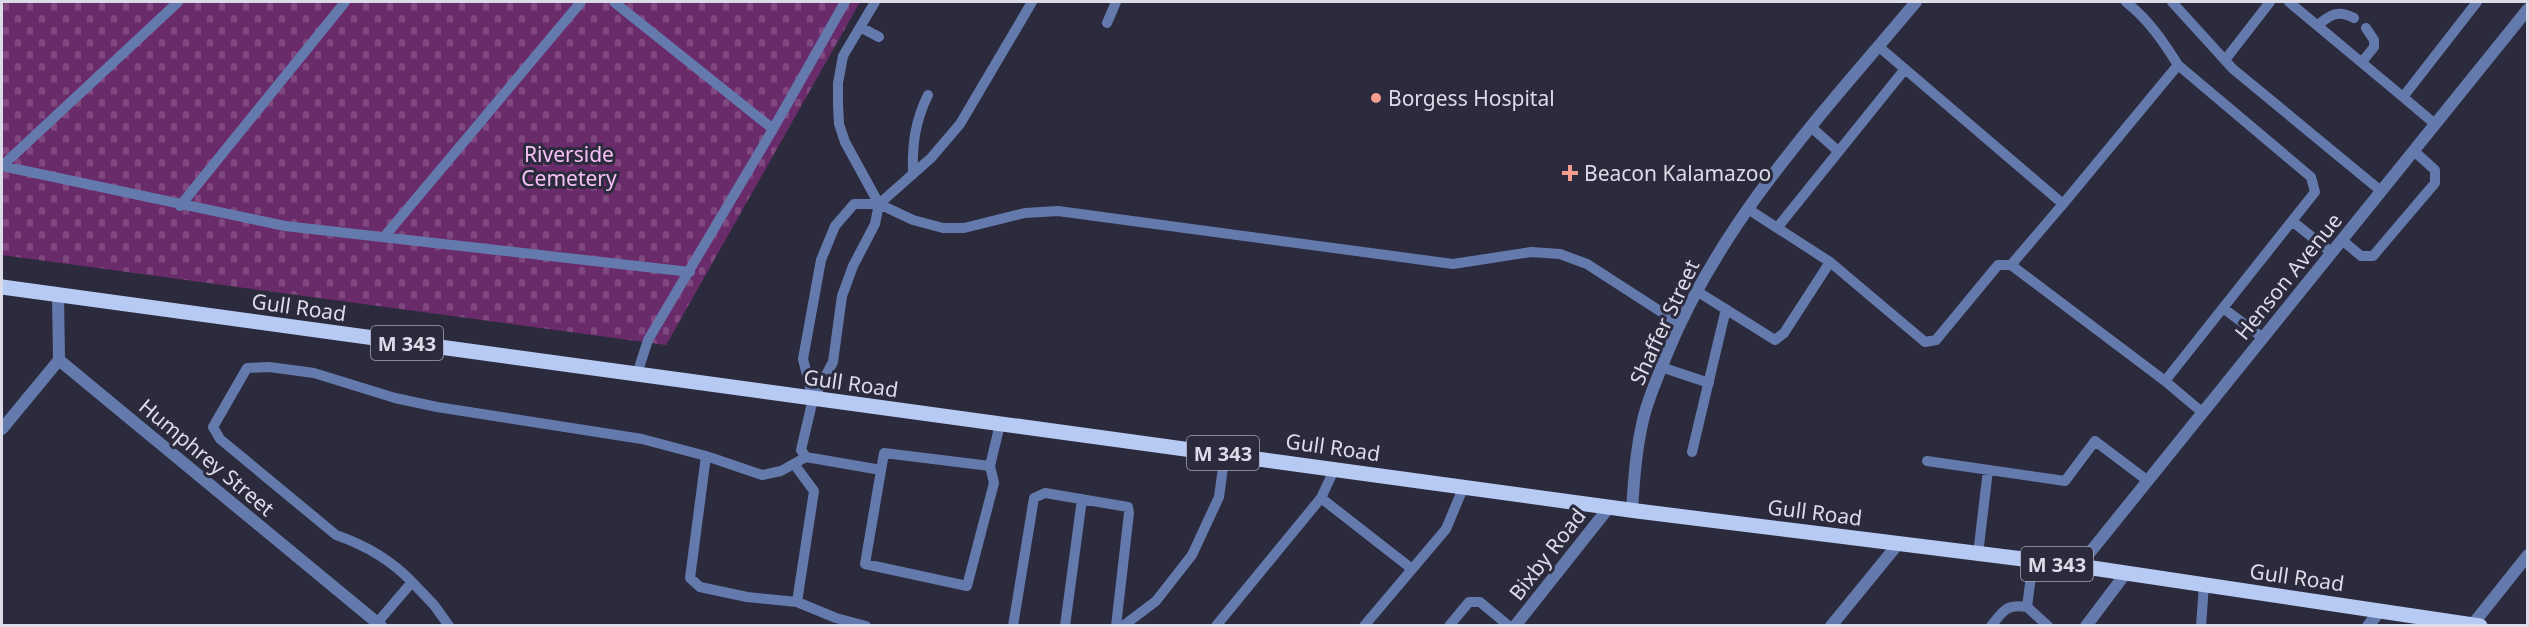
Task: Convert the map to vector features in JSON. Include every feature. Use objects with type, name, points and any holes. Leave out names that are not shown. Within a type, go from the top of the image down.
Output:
[{"type":"main road","name":"Gull Road","points":[[2,287],[1632,510],[2079,566],[2475,625]]},
{"type":"street","name":"Shaffer Street","points":[[1632,510],[1635,463],[1643,418],[1661,368],[1695,290],[1780,162],[1916,2]]},
{"type":"street","name":"Henson Avenue","points":[[2079,566],[2528,9]]},
{"type":"street","points":[[2,429],[59,360],[58,296]]},
{"type":"street","name":"Humphrey Street","points":[[59,360],[379,624]]},
{"type":"street","name":"Bixby Road","points":[[1515,626],[1610,506]]},
{"type":"street","points":[[1830,626],[1898,544]]},
{"type":"street","points":[[2475,625],[2528,555]]},
{"type":"street","points":[[2086,626],[2126,573]]},
{"type":"street","points":[[2368,626],[2380,611]]},
{"type":"lane","points":[[2,166],[178,2]]},
{"type":"lane","points":[[180,206],[345,2]]},
{"type":"lane","points":[[384,237],[580,2]]},
{"type":"lane","points":[[614,2],[773,129]]},
{"type":"lane","points":[[637,374],[648,340],[690,272],[845,2]]},
{"type":"lane","points":[[875,2],[843,56],[838,83],[839,124],[845,142],[879,204]]},
{"type":"lane","points":[[806,457],[801,450],[813,399],[833,362],[842,296],[853,266],[875,224],[879,204],[931,158],[960,124],[1032,2]]},
{"type":"lane","points":[[1107,23],[1116,2]]},
{"type":"lane","points":[[2126,2],[2138,11],[2163,41],[2178,65],[2311,177],[2315,192],[2165,381]]},
{"type":"lane","points":[[2172,2],[2225,60],[2381,191]]},
{"type":"lane","points":[[2225,60],[2270,2]]},
{"type":"lane","points":[[2289,2],[2435,124]]},
{"type":"lane","points":[[2403,97],[2477,2]]},
{"type":"lane","points":[[2318,25],[2336,12],[2354,18]]},
{"type":"lane","points":[[860,27],[879,38]]},
{"type":"lane","points":[[2362,62],[2374,47],[2374,40],[2366,28]]},
{"type":"lane","points":[[1878,46],[2063,204]]},
{"type":"lane","points":[[2011,265],[2178,65]]},
{"type":"lane","points":[[1777,228],[1905,69]]},
{"type":"lane","points":[[913,174],[912,148],[918,114],[928,95]]},
{"type":"lane","points":[[1811,127],[1838,150]]},
{"type":"lane","points":[[2342,240],[2361,256],[2373,256],[2434,183],[2435,170],[2414,151]]},
{"type":"lane","points":[[2,166],[180,206],[285,226],[690,272]]},
{"type":"lane","points":[[813,399],[803,359],[821,260],[835,226],[854,204],[879,204],[910,218],[943,228],[964,228],[1025,213],[1058,211],[1453,264],[1531,252],[1560,254],[1587,264],[1680,324]]},
{"type":"lane","points":[[1748,209],[1830,262],[1926,342],[1936,340],[1998,265],[2011,265],[2165,381],[2203,413]]},
{"type":"lane","points":[[2292,221],[2332,253]]},
{"type":"lane","points":[[1695,290],[1775,340],[1784,333],[1830,262]]},
{"type":"lane","points":[[2223,308],[2263,338]]},
{"type":"lane","points":[[1692,452],[1726,309]]},
{"type":"lane","points":[[449,626],[434,605],[395,565],[349,539],[336,535],[220,439],[213,427],[247,368],[269,367],[314,373],[395,398],[436,407],[642,439],[706,456],[762,475],[781,471],[806,457],[881,470]]},
{"type":"lane","points":[[1661,368],[1709,383]]},
{"type":"lane","points":[[990,466],[884,453],[865,564],[967,586],[994,483],[990,466],[1000,424]]},
{"type":"lane","points":[[1927,461],[2065,481],[2096,441],[2148,481]]},
{"type":"lane","points":[[1123,626],[1156,601],[1192,555],[1219,497],[1225,453]]},
{"type":"lane","points":[[706,456],[690,578],[700,587],[747,597],[797,602],[836,618],[866,626]]},
{"type":"lane","points":[[794,464],[814,491],[797,602]]},
{"type":"lane","points":[[1216,626],[1321,498],[1335,468]]},
{"type":"lane","points":[[1978,554],[1988,470]]},
{"type":"lane","points":[[1364,626],[1446,529],[1464,486]]},
{"type":"lane","points":[[1012,626],[1034,498],[1046,493],[1128,507],[1130,513],[1116,626]]},
{"type":"lane","points":[[1321,498],[1412,569]]},
{"type":"lane","points":[[1065,626],[1082,499]]},
{"type":"lane","points":[[2027,607],[2033,561]]},
{"type":"lane","points":[[379,624],[412,582]]},
{"type":"lane","points":[[2201,626],[2204,585]]},
{"type":"lane","points":[[1449,626],[1469,602],[1480,602],[1509,626]]},
{"type":"lane","points":[[1991,626],[2006,608],[2013,605],[2027,607],[2048,626]]},
{"type":"green space","name":"Riverside Cemetery","points":[[2,2],[860,2],[666,345],[2,255]]},
{"type":"place","name":"Borgess Hospital","points":[[1376,98]]},
{"type":"place","name":"Beacon Kalamazoo","points":[[1570,173]]}]
